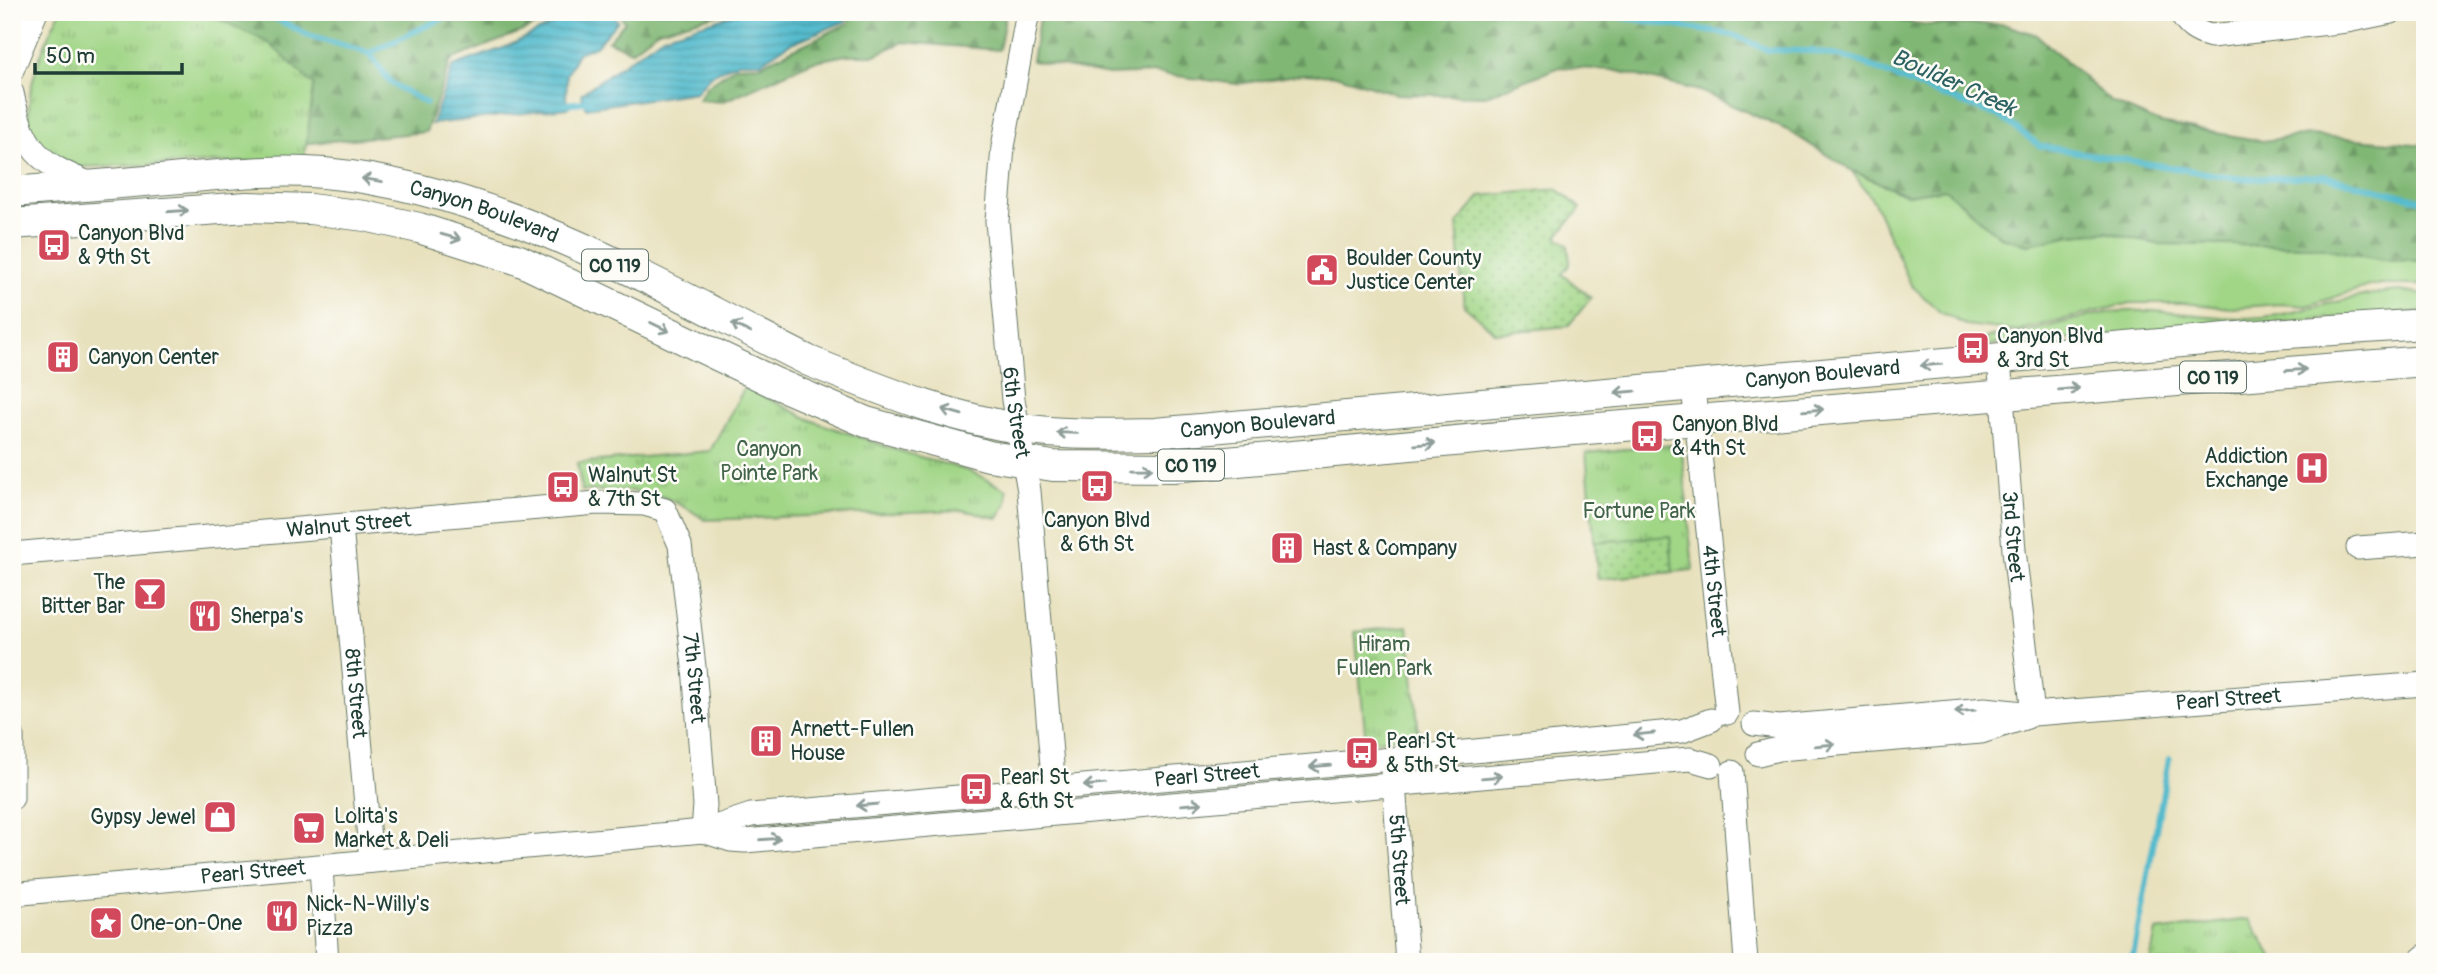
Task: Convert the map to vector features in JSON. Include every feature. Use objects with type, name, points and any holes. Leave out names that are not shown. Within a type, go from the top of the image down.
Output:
[{"type":"main road","name":"Canyon Boulevard","points":[[12,192],[271,171],[324,173],[415,187],[521,221],[809,361],[856,380],[953,413],[1048,432],[1155,433],[2272,334],[2425,324]]},
{"type":"main road","name":"Canyon Boulevard","points":[[12,224],[247,207],[310,209],[365,216],[419,228],[519,260],[823,405],[932,442],[1025,462],[1095,468],[1173,467],[1696,420],[2425,361]]},
{"type":"street","points":[[12,70],[36,12]]},
{"type":"street","name":"6th Street","points":[[1028,12],[1008,114],[997,198],[1007,340],[1025,462],[1056,816]]},
{"type":"street","points":[[2180,12],[2187,24],[2198,33],[2211,36],[2347,21],[2391,12]]},
{"type":"street","points":[[12,93],[18,122],[32,151],[55,169],[94,185]]},
{"type":"street","name":"3rd Street","points":[[1999,359],[2014,550],[2033,715]]},
{"type":"street","name":"4th Street","points":[[1693,387],[1719,716]]},
{"type":"street","name":"Walnut Street","points":[[12,554],[597,503],[644,504],[665,510],[672,527]]},
{"type":"street","name":"8th Street","points":[[341,526],[371,862]]},
{"type":"street","name":"7th Street","points":[[672,527],[680,545],[694,667],[705,805],[703,831]]},
{"type":"street","points":[[2358,548],[2425,543]]},
{"type":"street","name":"Pearl Street","points":[[1754,724],[1779,727],[1985,709],[2033,715],[2425,684]]},
{"type":"street","points":[[1721,769],[1752,764],[1758,754],[1759,733],[1754,724],[1737,713],[1719,716],[1702,734],[1700,742],[1702,751],[1721,769],[1746,962]]},
{"type":"street","name":"Pearl Street","points":[[1758,754],[1778,749],[1981,733],[2033,715]]},
{"type":"street","name":"Pearl Street","points":[[12,894],[703,831],[751,815],[1392,759],[1682,730],[1719,716]]},
{"type":"street","points":[[12,735],[12,798]]},
{"type":"street","name":"5th Street","points":[[1392,759],[1407,962]]},
{"type":"street","name":"Pearl Street","points":[[703,831],[746,841],[1690,760],[1721,769]]},
{"type":"street","points":[[321,867],[327,962]]},
{"type":"street","points":[[2418,962],[2425,956]]},
{"type":"green space","points":[[60,12],[204,12],[269,43],[314,85],[304,160],[78,167],[51,160],[36,144],[30,126],[29,107],[37,66]]},
{"type":"green space","points":[[67,12],[589,12],[560,16],[451,60],[426,132],[268,147]]},
{"type":"green space","points":[[618,12],[728,12],[658,30],[631,51],[608,41],[625,22]]},
{"type":"green space","points":[[849,12],[1006,12],[999,50],[903,42],[875,55],[846,55],[811,62],[722,102],[698,100],[707,86],[736,66],[760,65],[849,23]]},
{"type":"green space","points":[[1040,12],[1883,12],[1901,21],[1928,25],[2003,24],[2037,35],[2111,102],[2160,123],[2262,141],[2309,135],[2425,145],[2425,261],[2383,260],[2313,246],[2157,244],[2106,232],[2071,235],[2029,244],[2000,237],[1945,189],[1907,195],[1851,170],[1787,130],[1700,91],[1613,70],[1560,67],[1485,96],[1396,94],[1339,76],[1304,74],[1237,84],[1155,73],[1109,75],[1032,61]]},
{"type":"green space","points":[[1851,170],[1907,195],[1945,189],[2000,237],[2029,244],[2071,235],[2106,232],[2157,244],[2313,246],[2383,260],[2424,261],[2425,285],[2372,285],[2307,306],[2280,304],[2231,308],[2183,303],[2130,303],[2017,331],[1966,325],[1940,312],[1911,285],[1874,202]]},
{"type":"green space","points":[[1557,189],[1581,208],[1557,236],[1568,245],[1570,264],[1562,274],[1591,298],[1568,326],[1496,333],[1464,306],[1457,224],[1481,196]]},
{"type":"green space","points":[[2400,291],[2425,295],[2425,311],[1984,345],[1987,337],[2019,333],[2113,312],[2146,311],[2226,318],[2262,317],[2360,296]]},
{"type":"green space","name":"Canyon Pointe Park","points":[[745,387],[813,421],[893,449],[972,472],[1007,490],[1007,503],[998,518],[962,510],[705,520],[660,496],[633,491],[582,491],[577,463],[710,451]]},
{"type":"green space","name":"Fortune Park","points":[[1671,445],[1682,451],[1693,570],[1598,579],[1586,453]]},
{"type":"green space","points":[[1670,536],[1673,572],[1598,579],[1595,542]]},
{"type":"green space","name":"Hiram Fullen Park","points":[[1408,626],[1419,736],[1366,741],[1355,632]]},
{"type":"green space","points":[[2249,919],[2276,962],[2150,962],[2156,931]]},
{"type":"water","points":[[742,12],[845,12],[846,21],[789,44],[761,62],[738,62],[710,76],[696,92],[586,108],[581,94],[663,36]]},
{"type":"water","points":[[612,14],[618,21],[596,46],[578,53],[567,74],[566,100],[571,104],[567,108],[432,124],[453,66],[506,47],[560,21]]},
{"type":"waterway","name":"Boulder Creek","points":[[263,12],[308,35],[369,53],[456,12]]},
{"type":"waterway","name":"Boulder Creek","points":[[1590,12],[1733,35],[1768,50],[1811,51],[1854,59],[1911,84],[2001,117],[2040,146],[2242,179],[2323,176],[2425,201]]},
{"type":"waterway","points":[[369,53],[391,83],[426,103]]},
{"type":"waterway","points":[[566,104],[590,101]]},
{"type":"waterway","points":[[2132,962],[2169,759]]},
{"type":"place","name":"Canyon Blvd & 9th St","points":[[54,245]]},
{"type":"place","name":"Boulder County Justice Center","points":[[1322,270]]},
{"type":"place","name":"Canyon Blvd & 3rd St","points":[[1973,348]]},
{"type":"place","name":"Canyon Center","points":[[63,357]]},
{"type":"place","name":"Canyon Blvd & 4th St","points":[[1647,436]]},
{"type":"place","name":"Addiction Exchange","points":[[2312,468]]},
{"type":"place","name":"Canyon Blvd & 6th St","points":[[1097,486]]},
{"type":"place","name":"Walnut St & 7th St","points":[[563,487]]},
{"type":"place","name":"Hast & Company","points":[[1287,548]]},
{"type":"place","name":"The Bitter Bar","points":[[150,594]]},
{"type":"place","name":"Sherpa's","points":[[205,616]]},
{"type":"place","name":"Arnett-Fullen House","points":[[766,741]]},
{"type":"place","name":"Pearl St & 5th St","points":[[1362,753]]},
{"type":"place","name":"Pearl St & 6th St","points":[[976,789]]},
{"type":"place","name":"Gypsy Jewel","points":[[220,817]]},
{"type":"place","name":"Lolita's Market & Deli","points":[[309,828]]},
{"type":"place","name":"Nick-N-Willy's Pizza","points":[[282,916]]},
{"type":"place","name":"One-on-One","points":[[106,923]]}]
